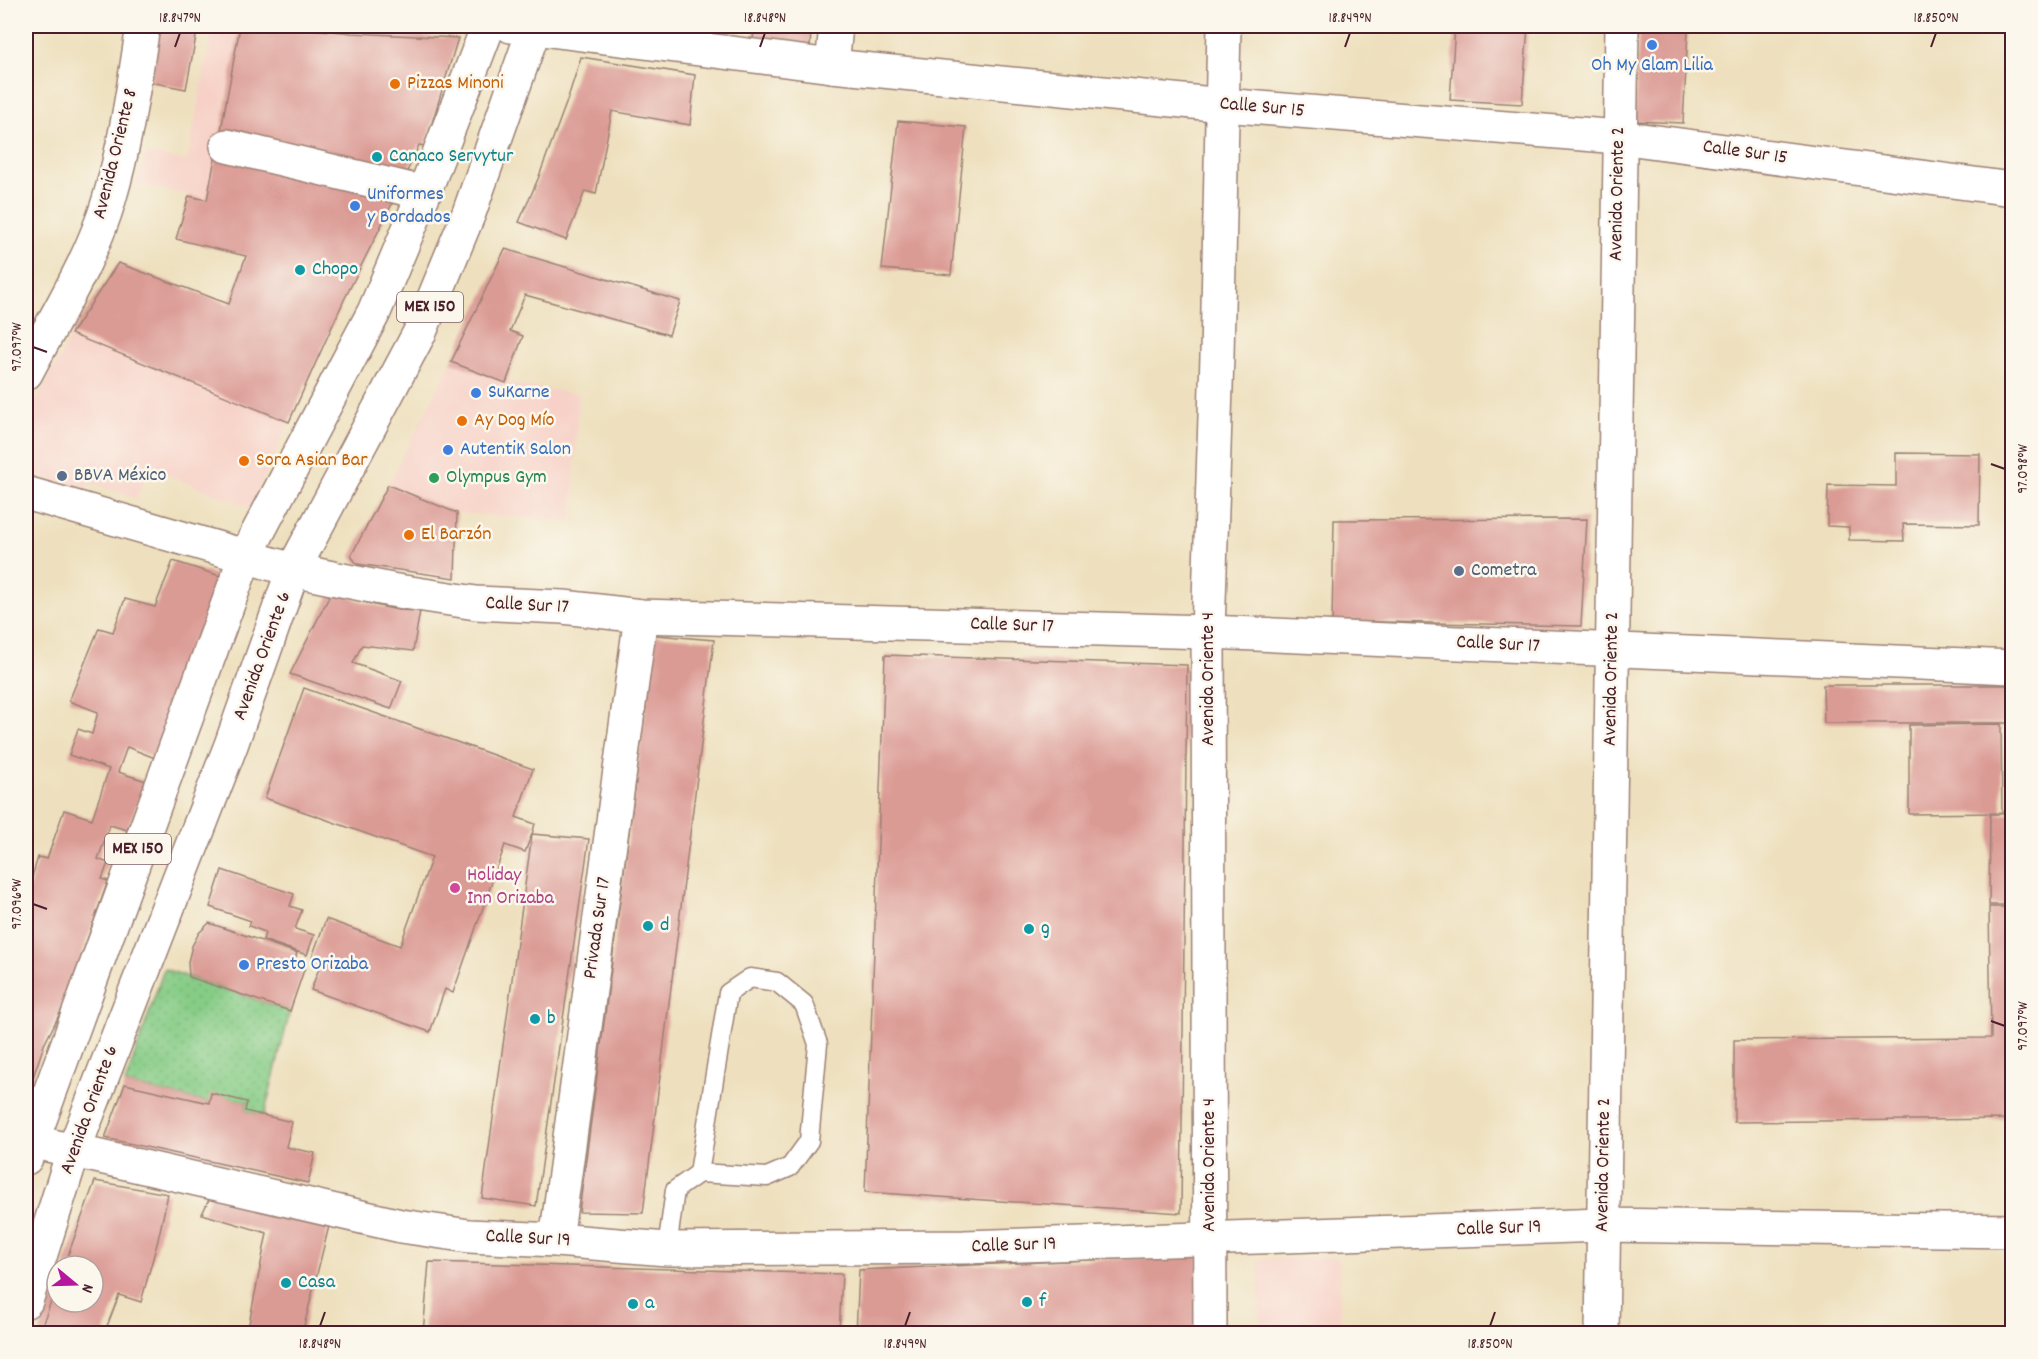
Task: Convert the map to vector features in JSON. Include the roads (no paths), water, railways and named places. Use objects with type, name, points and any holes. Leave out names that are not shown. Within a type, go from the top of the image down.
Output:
[{"type":"street","name":"Avenida Oriente 8","points":[[26,373],[82,268],[109,202],[129,123],[143,26]]},
{"type":"street","name":"MEX 150","points":[[27,1147],[245,557],[374,312],[424,193],[488,26]]},
{"type":"street","name":"Calle Sur 15","points":[[526,26],[832,66],[1222,105],[1619,137],[2013,189]]},
{"type":"street","name":"Avenida Oriente 6","points":[[26,1301],[73,1152],[231,745],[293,570],[420,332],[469,213],[526,26]]},
{"type":"street","points":[[832,66],[836,26]]},
{"type":"street","name":"Avenida Oriente 4","points":[[1210,1334],[1208,632],[1217,368],[1224,26]]},
{"type":"street","name":"Avenida Oriente 2","points":[[1602,1334],[1622,26]]},
{"type":"street","points":[[227,146],[424,193]]},
{"type":"street","name":"Calle Sur 17","points":[[26,493],[293,570],[391,590],[476,603],[563,607],[641,616],[1208,632],[2013,667]]},
{"type":"street","name":"Privada Sur 17","points":[[556,1240],[641,616]]},
{"type":"street","name":"Calle Sur 19","points":[[27,1147],[73,1152],[400,1226],[469,1236],[667,1249],[964,1247],[1602,1225],[2013,1231]]},
{"type":"lane","points":[[667,1249],[675,1190],[699,1173],[767,1177],[790,1167],[808,1141],[818,1044],[804,1004],[777,982],[750,978],[728,993],[699,1173]]},
{"type":"place","name":"Oh My Glam Lilia","points":[[1652,45]]},
{"type":"place","name":"Pizzas Minoni","points":[[395,84]]},
{"type":"place","name":"Canaco Servytur","points":[[377,157]]},
{"type":"place","name":"Uniformes y Bordados","points":[[355,206]]},
{"type":"place","name":"Chopo","points":[[300,270]]},
{"type":"place","name":"SuKarne","points":[[476,393]]},
{"type":"place","name":"Ay Dog Mío","points":[[462,421]]},
{"type":"place","name":"AutentiK Salon","points":[[448,450]]},
{"type":"place","name":"Sora Asian Bar","points":[[244,461]]},
{"type":"place","name":"BBVA México","points":[[62,476]]},
{"type":"place","name":"Olympus Gym","points":[[434,478]]},
{"type":"place","name":"El Barzón","points":[[409,535]]},
{"type":"place","name":"Cometra","points":[[1459,571]]},
{"type":"place","name":"Holiday Inn Orizaba","points":[[455,888]]},
{"type":"place","name":"d","points":[[648,926]]},
{"type":"place","name":"g","points":[[1029,929]]},
{"type":"place","name":"Presto Orizaba","points":[[244,965]]},
{"type":"place","name":"b","points":[[535,1019]]},
{"type":"place","name":"Casa","points":[[286,1283]]},
{"type":"place","name":"f","points":[[1027,1302]]},
{"type":"place","name":"a","points":[[633,1304]]}]
